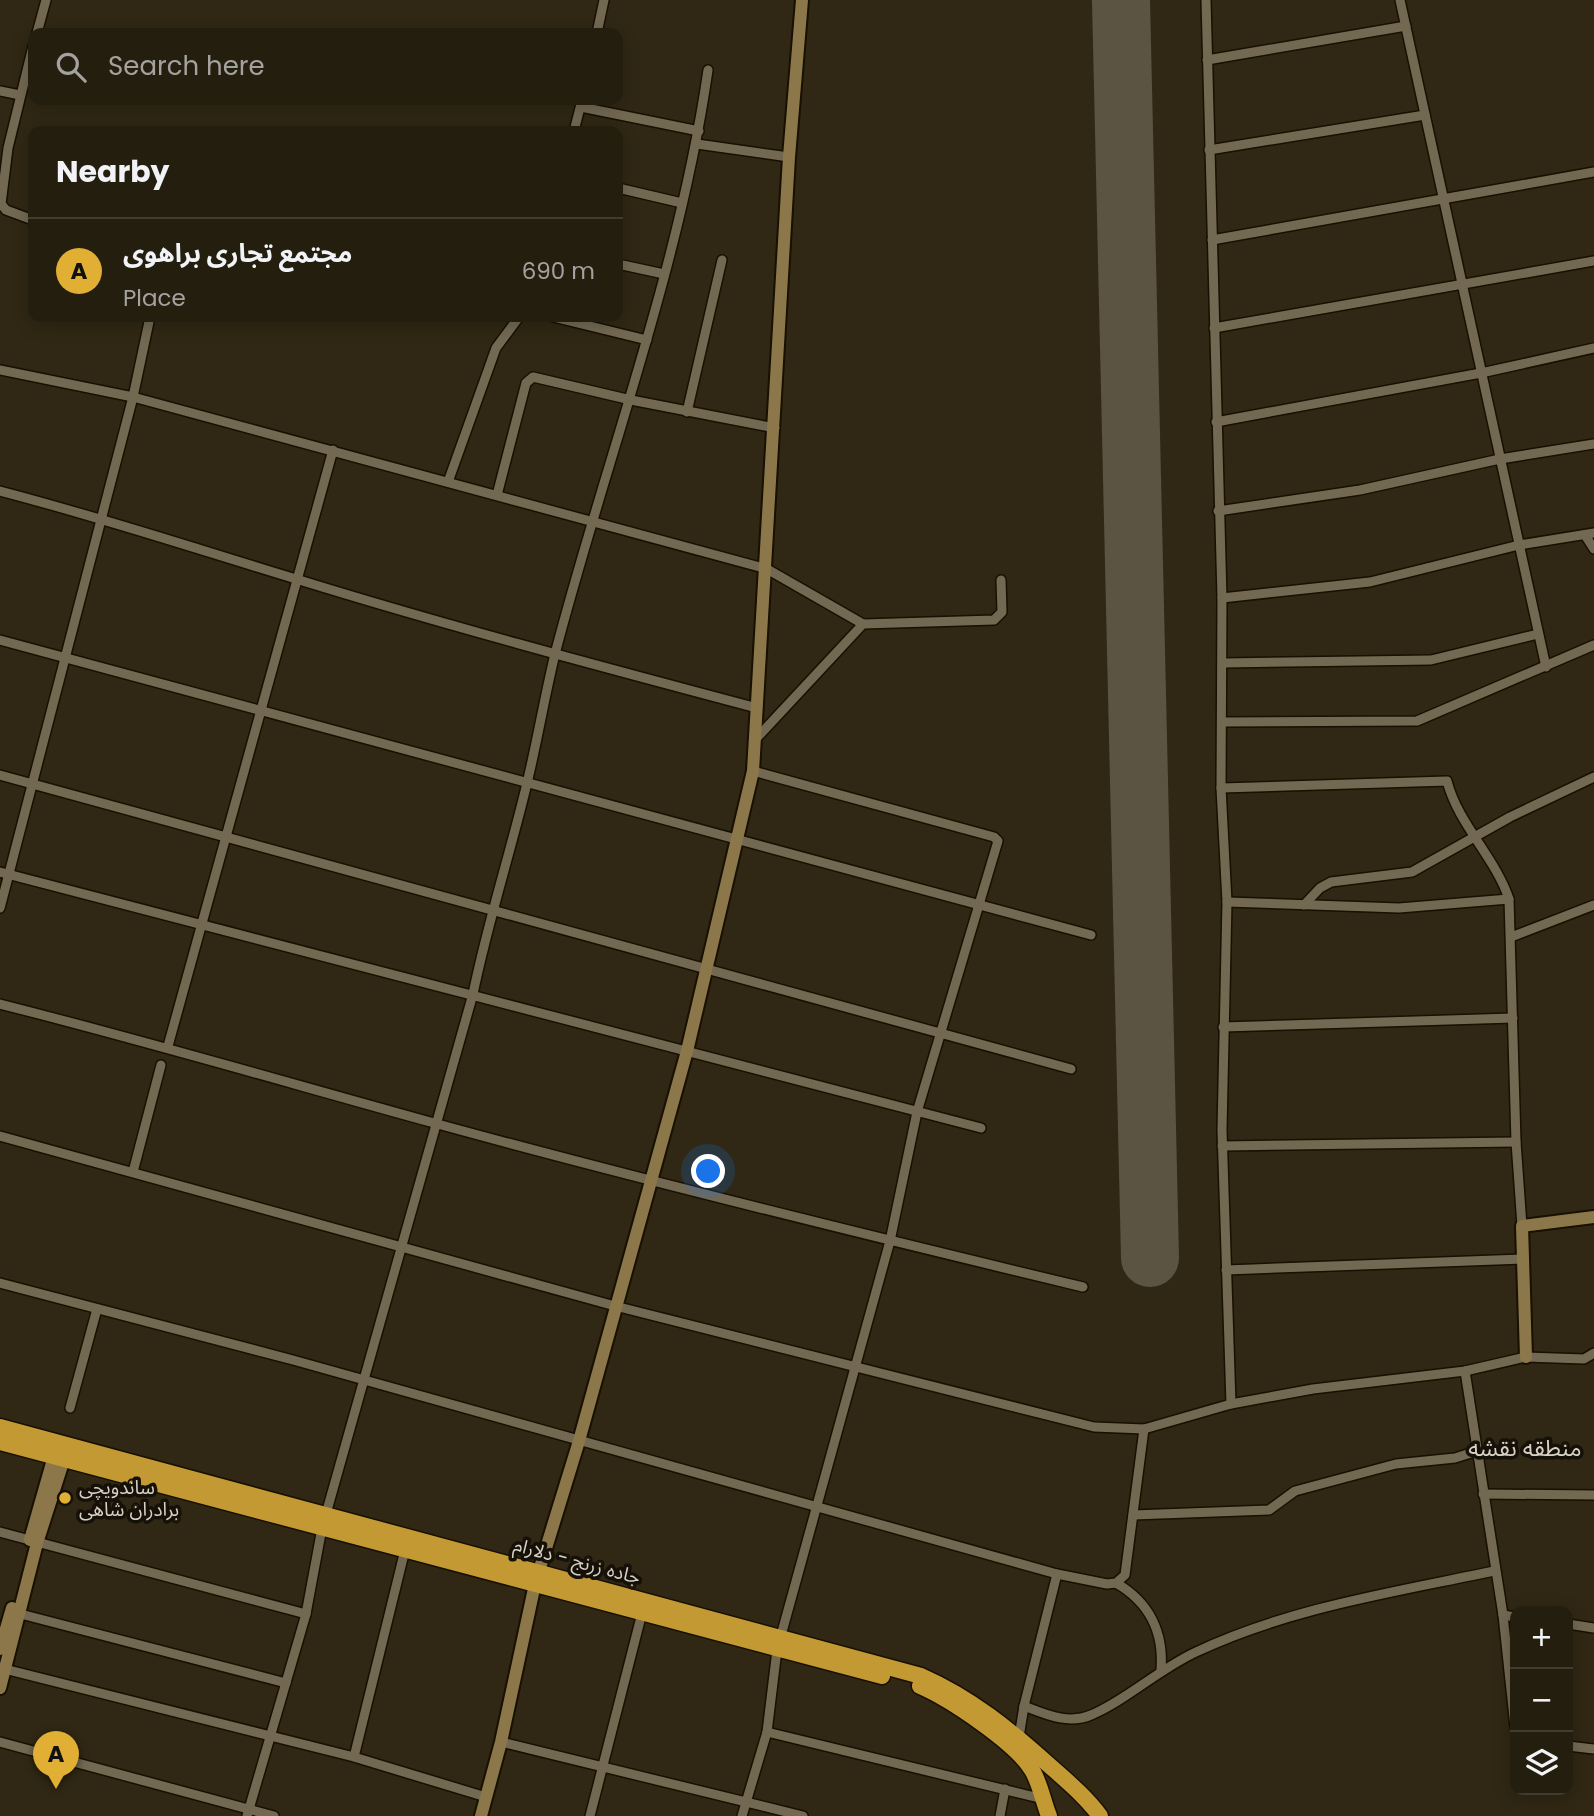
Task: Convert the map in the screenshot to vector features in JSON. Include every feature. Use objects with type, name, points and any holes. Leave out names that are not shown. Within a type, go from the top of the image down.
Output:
[{"type":"highway","name":"جاده زرنج - دلارام","points":[[0,1427],[61,1451]]},
{"type":"highway","name":"جاده زرنج - دلارام","points":[[0,1442],[61,1451],[779,1644],[922,1687],[941,1697],[1023,1757],[1033,1772],[1049,1816]]},
{"type":"highway","name":"جاده زرنج - دلارام","points":[[324,1521],[405,1550],[537,1578],[642,1613],[921,1676],[960,1695],[1019,1737],[1100,1816]]},
{"type":"street","points":[[38,28],[46,0]]},
{"type":"street","points":[[598,28],[604,0]]},
{"type":"street","points":[[481,1816],[501,1742],[537,1578],[579,1440],[687,1051],[753,771],[767,569],[789,157],[802,0]]},
{"type":"street","points":[[1206,0],[1222,598],[1221,788],[1227,902],[1223,1146],[1231,1404]]},
{"type":"street","points":[[1400,0],[1546,667]]},
{"type":"street","points":[[1207,60],[1406,26]]},
{"type":"street","points":[[28,65],[8,148],[1,204],[6,210],[28,218]]},
{"type":"street","points":[[248,1812],[306,1614],[324,1521],[363,1379],[403,1249],[473,994],[491,912],[528,781],[555,654],[647,340],[697,144],[708,70]]},
{"type":"street","points":[[0,91],[20,95]]},
{"type":"street","points":[[575,126],[581,105]]},
{"type":"street","points":[[585,105],[699,131]]},
{"type":"street","points":[[1209,150],[1425,115]]},
{"type":"street","points":[[697,144],[789,157]]},
{"type":"street","points":[[1212,240],[1594,172]]},
{"type":"street","points":[[623,189],[682,203]]},
{"type":"street","points":[[687,412],[722,261]]},
{"type":"street","points":[[1214,328],[1594,261]]},
{"type":"street","points":[[623,265],[664,274]]},
{"type":"street","points":[[0,908],[5,873],[66,658],[100,517],[133,397],[149,322]]},
{"type":"street","points":[[448,482],[496,348],[515,322]]},
{"type":"street","points":[[573,322],[647,340]]},
{"type":"street","points":[[1216,422],[1482,373],[1594,348]]},
{"type":"street","points":[[0,370],[133,397],[767,569],[863,624],[994,620],[1002,612],[1001,580]]},
{"type":"street","points":[[496,495],[528,379],[533,377],[687,412],[775,428]]},
{"type":"street","points":[[1218,511],[1360,490],[1500,458],[1594,444]]},
{"type":"street","points":[[168,1046],[333,450]]},
{"type":"street","points":[[0,491],[100,517],[297,579],[555,654],[757,708]]},
{"type":"street","points":[[1222,598],[1370,582],[1519,545],[1590,534],[1594,549]]},
{"type":"street","points":[[754,741],[863,624]]},
{"type":"street","points":[[1223,663],[1431,660],[1538,634]]},
{"type":"street","points":[[0,640],[738,837],[1091,935]]},
{"type":"street","points":[[1223,722],[1417,721],[1594,645]]},
{"type":"street","points":[[742,1816],[766,1732],[779,1644],[890,1241],[916,1112],[942,1034],[997,839],[753,771]]},
{"type":"street","points":[[0,775],[227,835],[491,912],[1071,1069]]},
{"type":"street","points":[[1304,905],[1320,888],[1331,882],[1412,872],[1594,777]]},
{"type":"street","points":[[1221,788],[1447,781],[1475,837],[1504,882],[1509,899],[1511,937],[1516,1142],[1526,1357]]},
{"type":"street","points":[[5,873],[981,1128]]},
{"type":"street","points":[[1227,902],[1399,908],[1509,899]]},
{"type":"street","points":[[1511,937],[1594,905]]},
{"type":"street","points":[[0,1004],[168,1046],[436,1123],[890,1241],[1083,1287]]},
{"type":"street","points":[[1223,1027],[1513,1018]]},
{"type":"street","points":[[133,1172],[161,1065]]},
{"type":"street","points":[[0,1136],[615,1306],[1094,1427],[1144,1429],[1231,1404],[1313,1389],[1465,1371],[1526,1357],[1584,1359],[1594,1353]]},
{"type":"street","points":[[1223,1146],[1516,1142]]},
{"type":"street","points":[[1522,1226],[1594,1217]]},
{"type":"street","points":[[1226,1270],[1523,1259]]},
{"type":"street","points":[[0,1283],[363,1379],[816,1504],[1057,1574],[1116,1583],[1133,1593],[1156,1626],[1161,1639],[1161,1670]]},
{"type":"street","points":[[70,1408],[97,1309]]},
{"type":"street","points":[[1465,1371],[1494,1571],[1503,1615],[1510,1680]]},
{"type":"street","points":[[1116,1583],[1125,1575],[1144,1429]]},
{"type":"street","points":[[0,1688],[2,1669],[33,1541],[61,1451]]},
{"type":"street","points":[[1133,1515],[1269,1510],[1295,1491],[1396,1464],[1455,1458],[1477,1451]]},
{"type":"street","points":[[1483,1494],[1594,1495]]},
{"type":"street","points":[[0,1532],[306,1614]]},
{"type":"street","points":[[354,1757],[405,1550]]},
{"type":"street","points":[[1024,1706],[1061,1720],[1089,1716],[1161,1670],[1198,1651],[1309,1611],[1494,1571]]},
{"type":"street","points":[[1019,1737],[1024,1706],[1057,1574]]},
{"type":"street","points":[[0,1649],[15,1613]]},
{"type":"street","points":[[15,1613],[286,1684]]},
{"type":"street","points":[[590,1816],[605,1766],[642,1613]]},
{"type":"street","points":[[1503,1615],[1510,1616]]},
{"type":"street","points":[[1573,1625],[1594,1628]]},
{"type":"street","points":[[2,1669],[354,1757],[486,1797]]},
{"type":"street","points":[[766,1732],[1043,1799]]},
{"type":"street","points":[[0,1742],[248,1812],[274,1816]]},
{"type":"street","points":[[501,1742],[803,1816]]},
{"type":"street","points":[[1573,1747],[1594,1749]]},
{"type":"street","points":[[1000,1816],[1005,1790]]},
{"type":"runway","points":[[1121,0],[1150,1258]]},
{"type":"place","name":"ساندویچی برادران شاهی","points":[[65,1498]]},
{"type":"place","name":"مجتمع تجاری براهوی","points":[[56,1789]]},
{"type":"district","name":"منطقه نقشه","points":[[1525,1448]]}]
